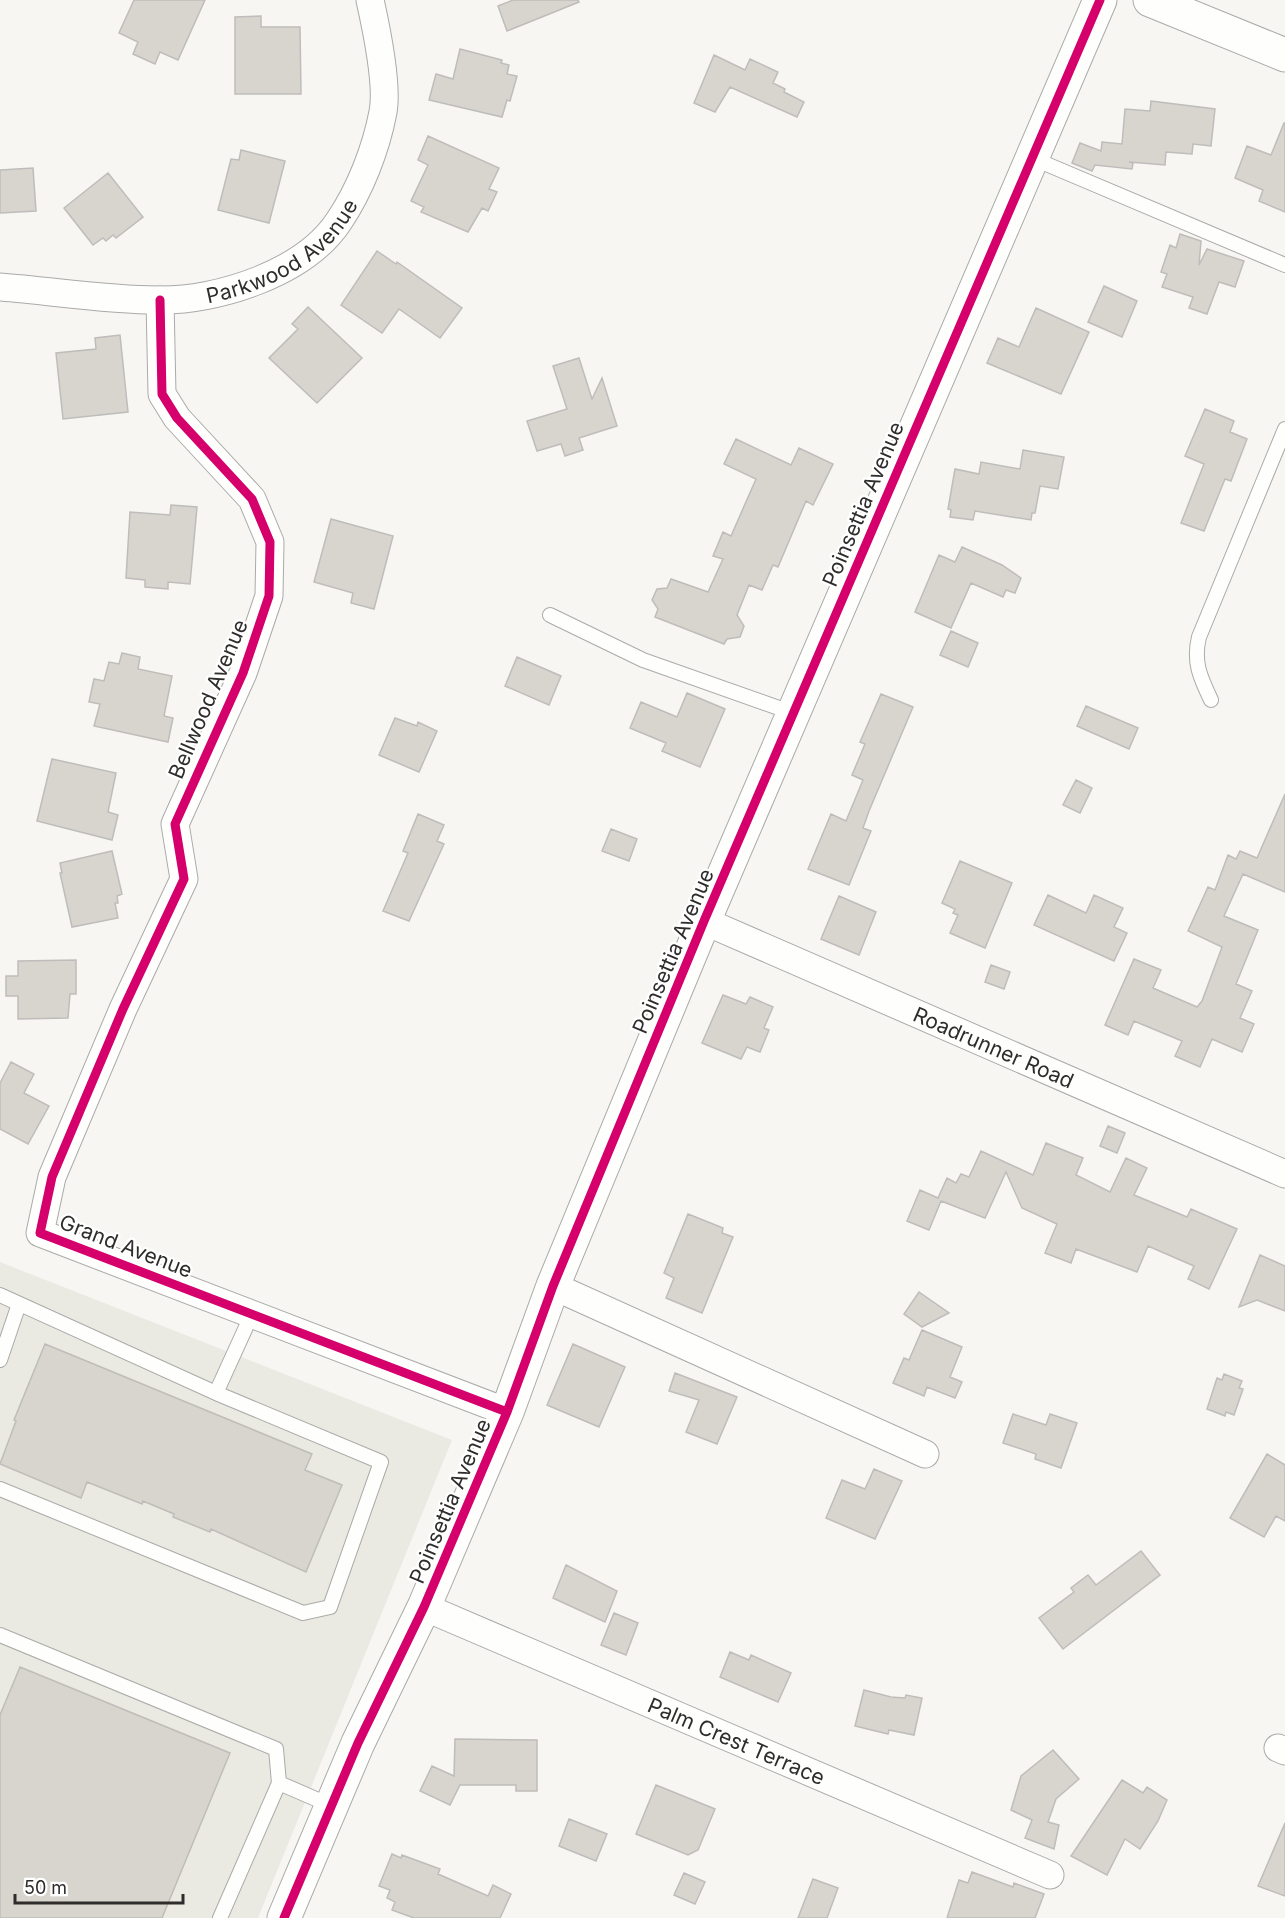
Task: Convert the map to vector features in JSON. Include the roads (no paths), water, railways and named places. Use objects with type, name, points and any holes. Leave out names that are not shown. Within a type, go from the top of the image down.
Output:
[{"type":"street","name":"Parkwood Avenue","points":[[0,287],[160,300],[221,293],[262,280],[307,253],[339,223],[365,171],[384,110],[379,43],[370,0]]},
{"type":"street","name":"Poinsettia Avenue","points":[[289,1916],[358,1743],[424,1607],[507,1412],[553,1287],[704,921],[1100,0]]},
{"type":"street","points":[[1150,0],[1285,55]]},
{"type":"street","name":"Bellwood Avenue","points":[[160,300],[162,394],[177,418],[252,499],[270,542],[269,596],[243,673],[175,824]]},
{"type":"street","name":"Grand Avenue","points":[[175,824],[184,879],[123,1009],[52,1177],[40,1233],[507,1412]]},
{"type":"street","name":"Roadrunner Road","points":[[704,921],[1285,1174]]},
{"type":"street","points":[[553,1287],[925,1454]]},
{"type":"street","name":"Palm Crest Terrace","points":[[424,1607],[1050,1875]]},
{"type":"lane","points":[[1032,158],[1285,265]]},
{"type":"lane","points":[[1211,700],[1197,670],[1195,653],[1199,637],[1285,429]]},
{"type":"lane","points":[[550,615],[643,660],[793,713]]},
{"type":"lane","points":[[0,1295],[216,1394],[381,1462],[330,1607],[303,1613],[0,1489]]},
{"type":"lane","points":[[0,1360],[19,1304]]},
{"type":"lane","points":[[216,1394],[252,1314]]},
{"type":"lane","points":[[0,1635],[276,1749],[279,1783],[220,1918]]},
{"type":"lane","points":[[279,1783],[332,1806]]}]
